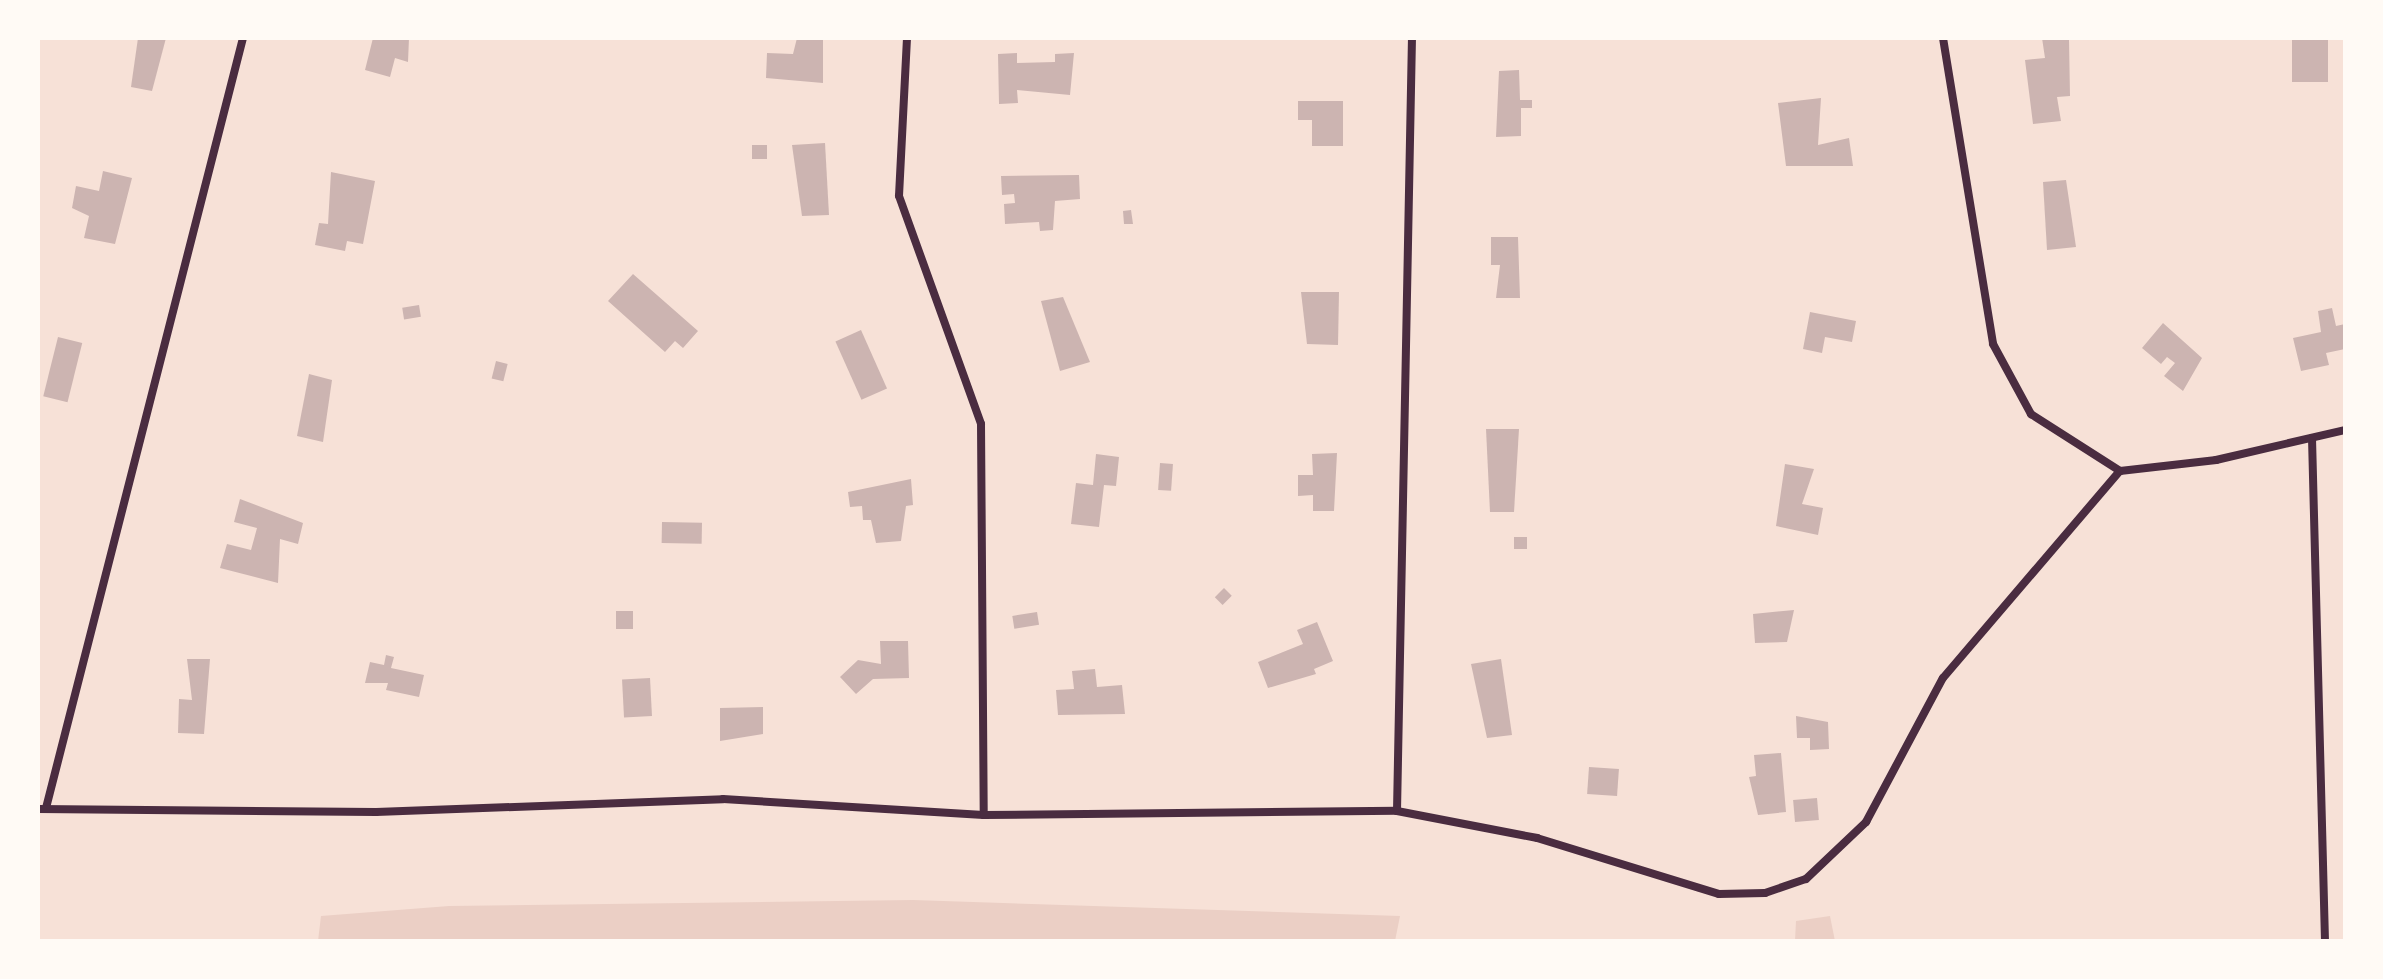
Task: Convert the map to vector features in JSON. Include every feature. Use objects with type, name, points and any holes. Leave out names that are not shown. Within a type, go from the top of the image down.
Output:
[{"type":"street","points":[[243,38],[42,808],[376,812],[723,799],[984,815],[1397,811],[1537,838],[1719,894],[1765,893],[1806,879],[1866,822],[1943,678],[2120,471],[2345,430]]},
{"type":"street","points":[[907,38],[899,196],[981,424],[984,815]]},
{"type":"street","points":[[1397,811],[1412,38]]},
{"type":"street","points":[[1943,38],[1993,344],[2031,414],[2120,471]]},
{"type":"street","points":[[2312,438],[2325,941]]},
{"type":"shaded area","points":[[913,900],[1400,916],[1395,941],[318,941],[321,916],[449,906]]},
{"type":"shaded area","points":[[1830,916],[1835,941],[1795,941],[1796,921]]},
{"type":"building","points":[[138,38],[166,38],[152,91],[131,87]]},
{"type":"building","points":[[373,38],[409,38],[408,62],[395,58],[390,77],[365,70]]},
{"type":"building","points":[[797,38],[823,38],[823,83],[766,78],[767,53],[793,54]]},
{"type":"building","points":[[2042,38],[2069,40],[2070,96],[2057,97],[2061,121],[2033,124],[2025,60],[2045,58]]},
{"type":"building","points":[[2292,38],[2328,38],[2328,82],[2292,82]]},
{"type":"building","points":[[1017,53],[1017,63],[1055,62],[1055,54],[1074,53],[1070,95],[1017,90],[1018,103],[999,104],[998,54]]},
{"type":"building","points":[[1519,70],[1520,100],[1532,100],[1532,108],[1521,108],[1521,136],[1496,137],[1499,71]]},
{"type":"building","points":[[1821,98],[1818,145],[1849,138],[1853,166],[1786,166],[1778,103]]},
{"type":"building","points":[[1298,101],[1343,101],[1343,146],[1312,146],[1312,120],[1298,120]]},
{"type":"building","points":[[825,143],[829,215],[802,216],[792,145]]},
{"type":"building","points":[[752,145],[767,145],[767,159],[752,159]]},
{"type":"building","points":[[103,171],[132,178],[115,244],[84,238],[89,216],[72,208],[76,186],[99,191]]},
{"type":"building","points":[[331,172],[375,181],[363,244],[347,241],[345,251],[315,245],[319,223],[328,224]]},
{"type":"building","points":[[1079,175],[1080,199],[1055,201],[1053,230],[1040,231],[1039,222],[1005,224],[1004,204],[1015,203],[1014,194],[1002,195],[1001,176]]},
{"type":"building","points":[[2066,180],[2076,247],[2047,250],[2043,182]]},
{"type":"building","points":[[1131,210],[1133,224],[1124,224],[1123,211]]},
{"type":"building","points":[[1491,237],[1518,237],[1520,298],[1496,298],[1500,265],[1491,265]]},
{"type":"building","points":[[633,274],[698,331],[683,348],[675,341],[665,352],[608,301]]},
{"type":"building","points":[[1301,292],[1339,292],[1338,345],[1307,344]]},
{"type":"building","points":[[1063,297],[1090,362],[1060,371],[1041,301]]},
{"type":"building","points":[[419,305],[421,317],[404,320],[402,308]]},
{"type":"building","points":[[2332,308],[2336,326],[2345,324],[2345,349],[2326,353],[2329,365],[2301,371],[2293,338],[2321,332],[2318,311]]},
{"type":"building","points":[[1810,312],[1856,321],[1852,342],[1825,337],[1822,353],[1803,349]]},
{"type":"building","points":[[2163,323],[2202,358],[2183,391],[2164,376],[2175,363],[2167,357],[2161,364],[2142,348]]},
{"type":"building","points":[[861,330],[887,388],[861,400],[835,341]]},
{"type":"building","points":[[58,337],[82,343],[68,402],[43,396]]},
{"type":"building","points":[[496,361],[508,364],[503,381],[492,378]]},
{"type":"building","points":[[309,374],[332,380],[323,442],[297,436]]},
{"type":"building","points":[[1486,429],[1519,429],[1514,512],[1490,512]]},
{"type":"building","points":[[1337,453],[1334,511],[1313,511],[1313,495],[1298,496],[1298,475],[1313,475],[1312,454]]},
{"type":"building","points":[[1096,454],[1119,457],[1116,486],[1104,485],[1099,527],[1071,524],[1076,483],[1093,485]]},
{"type":"building","points":[[1160,463],[1173,464],[1171,491],[1158,490]]},
{"type":"building","points":[[1785,464],[1814,469],[1802,504],[1823,508],[1818,535],[1776,526]]},
{"type":"building","points":[[911,479],[913,505],[906,506],[901,541],[876,543],[871,520],[863,520],[862,506],[850,507],[848,492]]},
{"type":"building","points":[[240,499],[303,523],[298,544],[280,539],[278,583],[220,568],[227,544],[251,550],[257,528],[234,522]]},
{"type":"building","points":[[662,522],[702,523],[702,544],[662,543]]},
{"type":"building","points":[[1514,537],[1527,537],[1527,549],[1514,549]]},
{"type":"building","points":[[1224,588],[1232,596],[1223,605],[1215,597]]},
{"type":"building","points":[[1794,610],[1787,642],[1755,643],[1753,614]]},
{"type":"building","points":[[616,611],[633,611],[633,629],[616,629]]},
{"type":"building","points":[[1037,612],[1039,625],[1014,629],[1012,616]]},
{"type":"building","points":[[1317,622],[1333,661],[1314,669],[1316,674],[1268,688],[1258,662],[1303,644],[1297,630]]},
{"type":"building","points":[[880,641],[908,641],[909,678],[873,679],[856,694],[840,677],[858,660],[881,664]]},
{"type":"building","points":[[386,655],[394,657],[391,668],[424,675],[419,697],[386,690],[388,683],[365,683],[370,662],[384,665]]},
{"type":"building","points":[[187,659],[210,659],[204,734],[178,733],[179,699],[192,700]]},
{"type":"building","points":[[1501,659],[1512,735],[1487,738],[1471,664]]},
{"type":"building","points":[[1095,669],[1097,687],[1122,685],[1125,714],[1058,715],[1056,690],[1074,689],[1072,671]]},
{"type":"building","points":[[650,678],[652,716],[624,717],[622,679]]},
{"type":"building","points":[[763,707],[763,734],[720,741],[720,708]]},
{"type":"building","points":[[1796,716],[1828,722],[1829,749],[1810,750],[1810,738],[1797,738]]},
{"type":"building","points":[[1781,753],[1786,812],[1758,815],[1749,777],[1756,776],[1754,755]]},
{"type":"building","points":[[1589,767],[1619,769],[1617,796],[1587,794]]},
{"type":"building","points":[[1817,798],[1819,820],[1795,822],[1793,800]]}]
